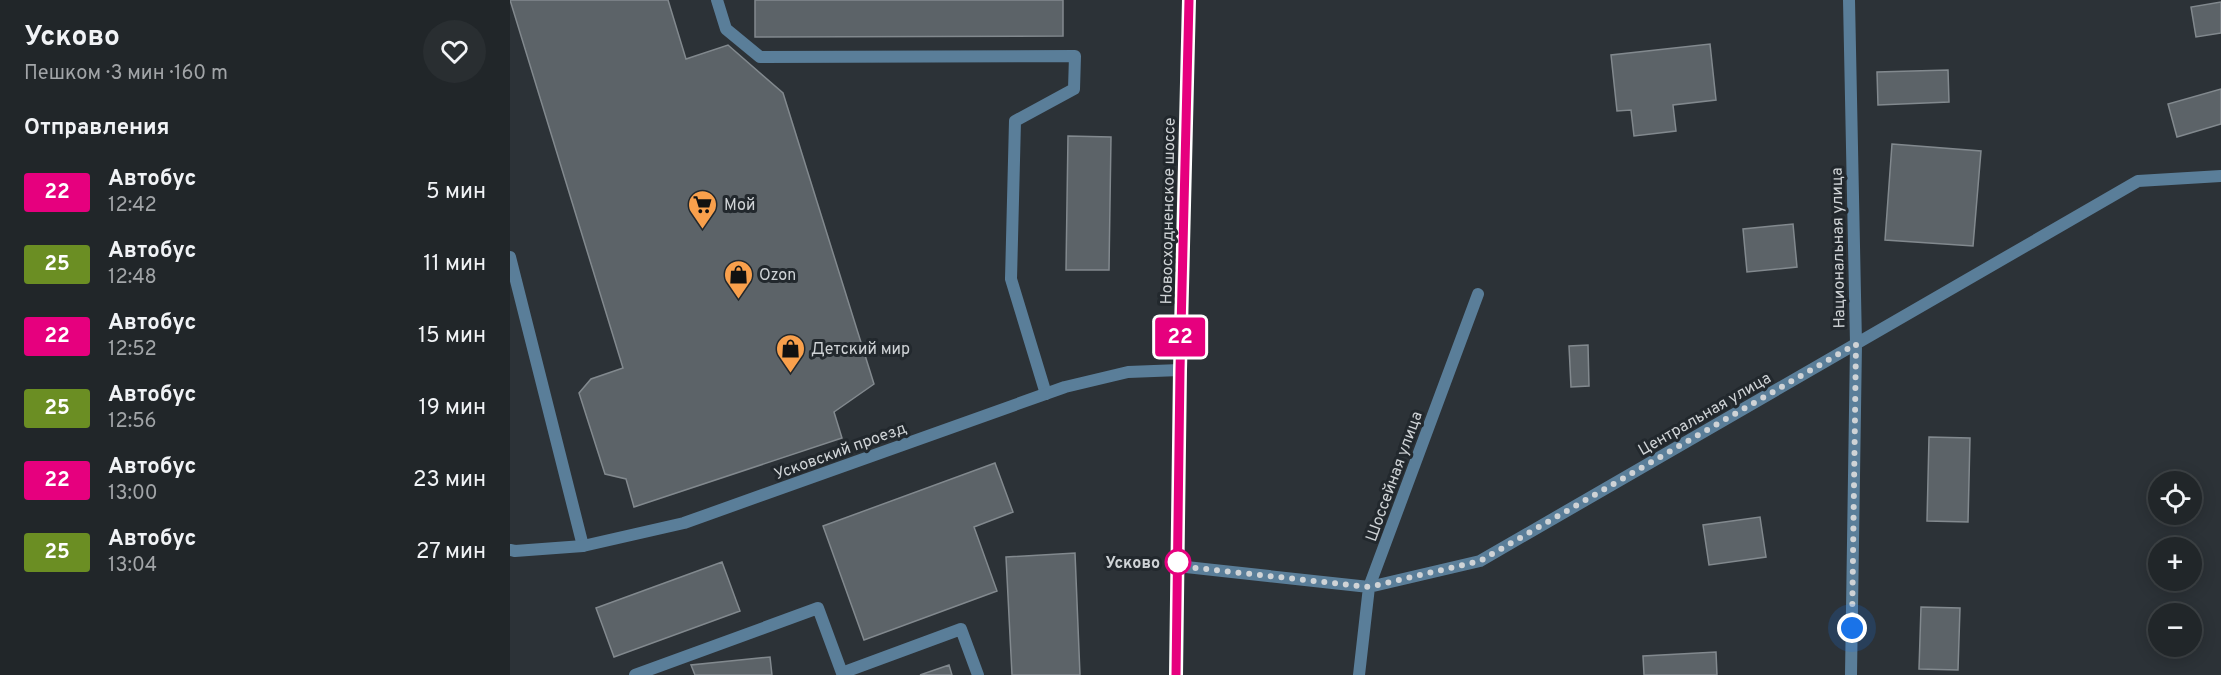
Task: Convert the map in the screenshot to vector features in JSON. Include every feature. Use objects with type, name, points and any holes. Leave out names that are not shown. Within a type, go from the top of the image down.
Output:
[{"type":"main road","name":"Новосходненское шоссе","points":[[1176,675],[1180,370],[1189,0]]},
{"type":"street","points":[[717,0],[726,29],[760,57],[1075,56],[1074,89],[1015,122],[1011,279],[1046,394]]},
{"type":"street","name":"Национальная улица","points":[[1849,0],[1856,344],[1851,675]]},
{"type":"street","name":"Центральная улица","points":[[1178,566],[1369,587],[1480,561],[2138,181],[2221,176]]},
{"type":"street","points":[[510,257],[583,546]]},
{"type":"street","name":"Шоссейная улица","points":[[1359,675],[1369,587],[1478,294]]},
{"type":"street","name":"Усковский проезд","points":[[510,550],[583,546],[684,523],[1065,387],[1128,372],[1180,370]]},
{"type":"street","points":[[635,675],[818,608],[842,673],[961,629],[978,675]]},
{"type":"building","name":"Мой","points":[[510,0],[668,0],[686,59],[728,45],[783,93],[874,384],[834,412],[842,438],[634,507],[626,479],[605,474],[579,393],[591,379],[623,368]]},
{"type":"building","points":[[755,0],[1063,0],[1063,36],[755,37]]},
{"type":"building","points":[[2221,2],[2221,33],[2196,37],[2191,7]]},
{"type":"building","points":[[1710,44],[1716,100],[1673,105],[1676,131],[1634,136],[1631,110],[1617,111],[1611,55]]},
{"type":"building","points":[[1948,70],[1949,102],[1878,105],[1877,72]]},
{"type":"building","points":[[2221,89],[2221,124],[2177,137],[2168,104]]},
{"type":"building","points":[[1068,136],[1111,137],[1109,270],[1066,270]]},
{"type":"building","points":[[1892,144],[1981,151],[1973,246],[1885,240]]},
{"type":"building","points":[[1793,224],[1797,267],[1747,272],[1743,229]]},
{"type":"building","points":[[1588,345],[1589,386],[1571,387],[1569,346]]},
{"type":"building","points":[[1929,437],[1970,438],[1968,522],[1927,521]]},
{"type":"building","points":[[995,463],[1013,512],[974,527],[997,591],[864,640],[823,526]]},
{"type":"building","points":[[1760,517],[1766,557],[1709,565],[1703,525]]},
{"type":"building","points":[[1075,553],[1080,675],[1012,675],[1006,557]]},
{"type":"building","points":[[722,562],[740,611],[614,657],[596,608]]},
{"type":"building","points":[[1921,607],[1960,608],[1958,670],[1919,669]]},
{"type":"building","points":[[1716,652],[1717,675],[1644,675],[1643,656]]},
{"type":"building","points":[[770,657],[772,675],[695,675],[691,665]]},
{"type":"building","points":[[949,665],[952,675],[920,675]]},
{"type":"bus line","name":"22","points":[[1176,675],[1180,370],[1189,0]]},
{"type":"place","name":"Мой","points":[[703,230]]},
{"type":"place","name":"Ozon","points":[[738,300]]},
{"type":"place","name":"Детский мир","points":[[790,374]]},
{"type":"place","name":"Усково","points":[[1178,562]]},
{"type":"route","points":[[1178,562],[1178,566],[1369,587],[1480,561],[1856,344],[1852,628]]}]
